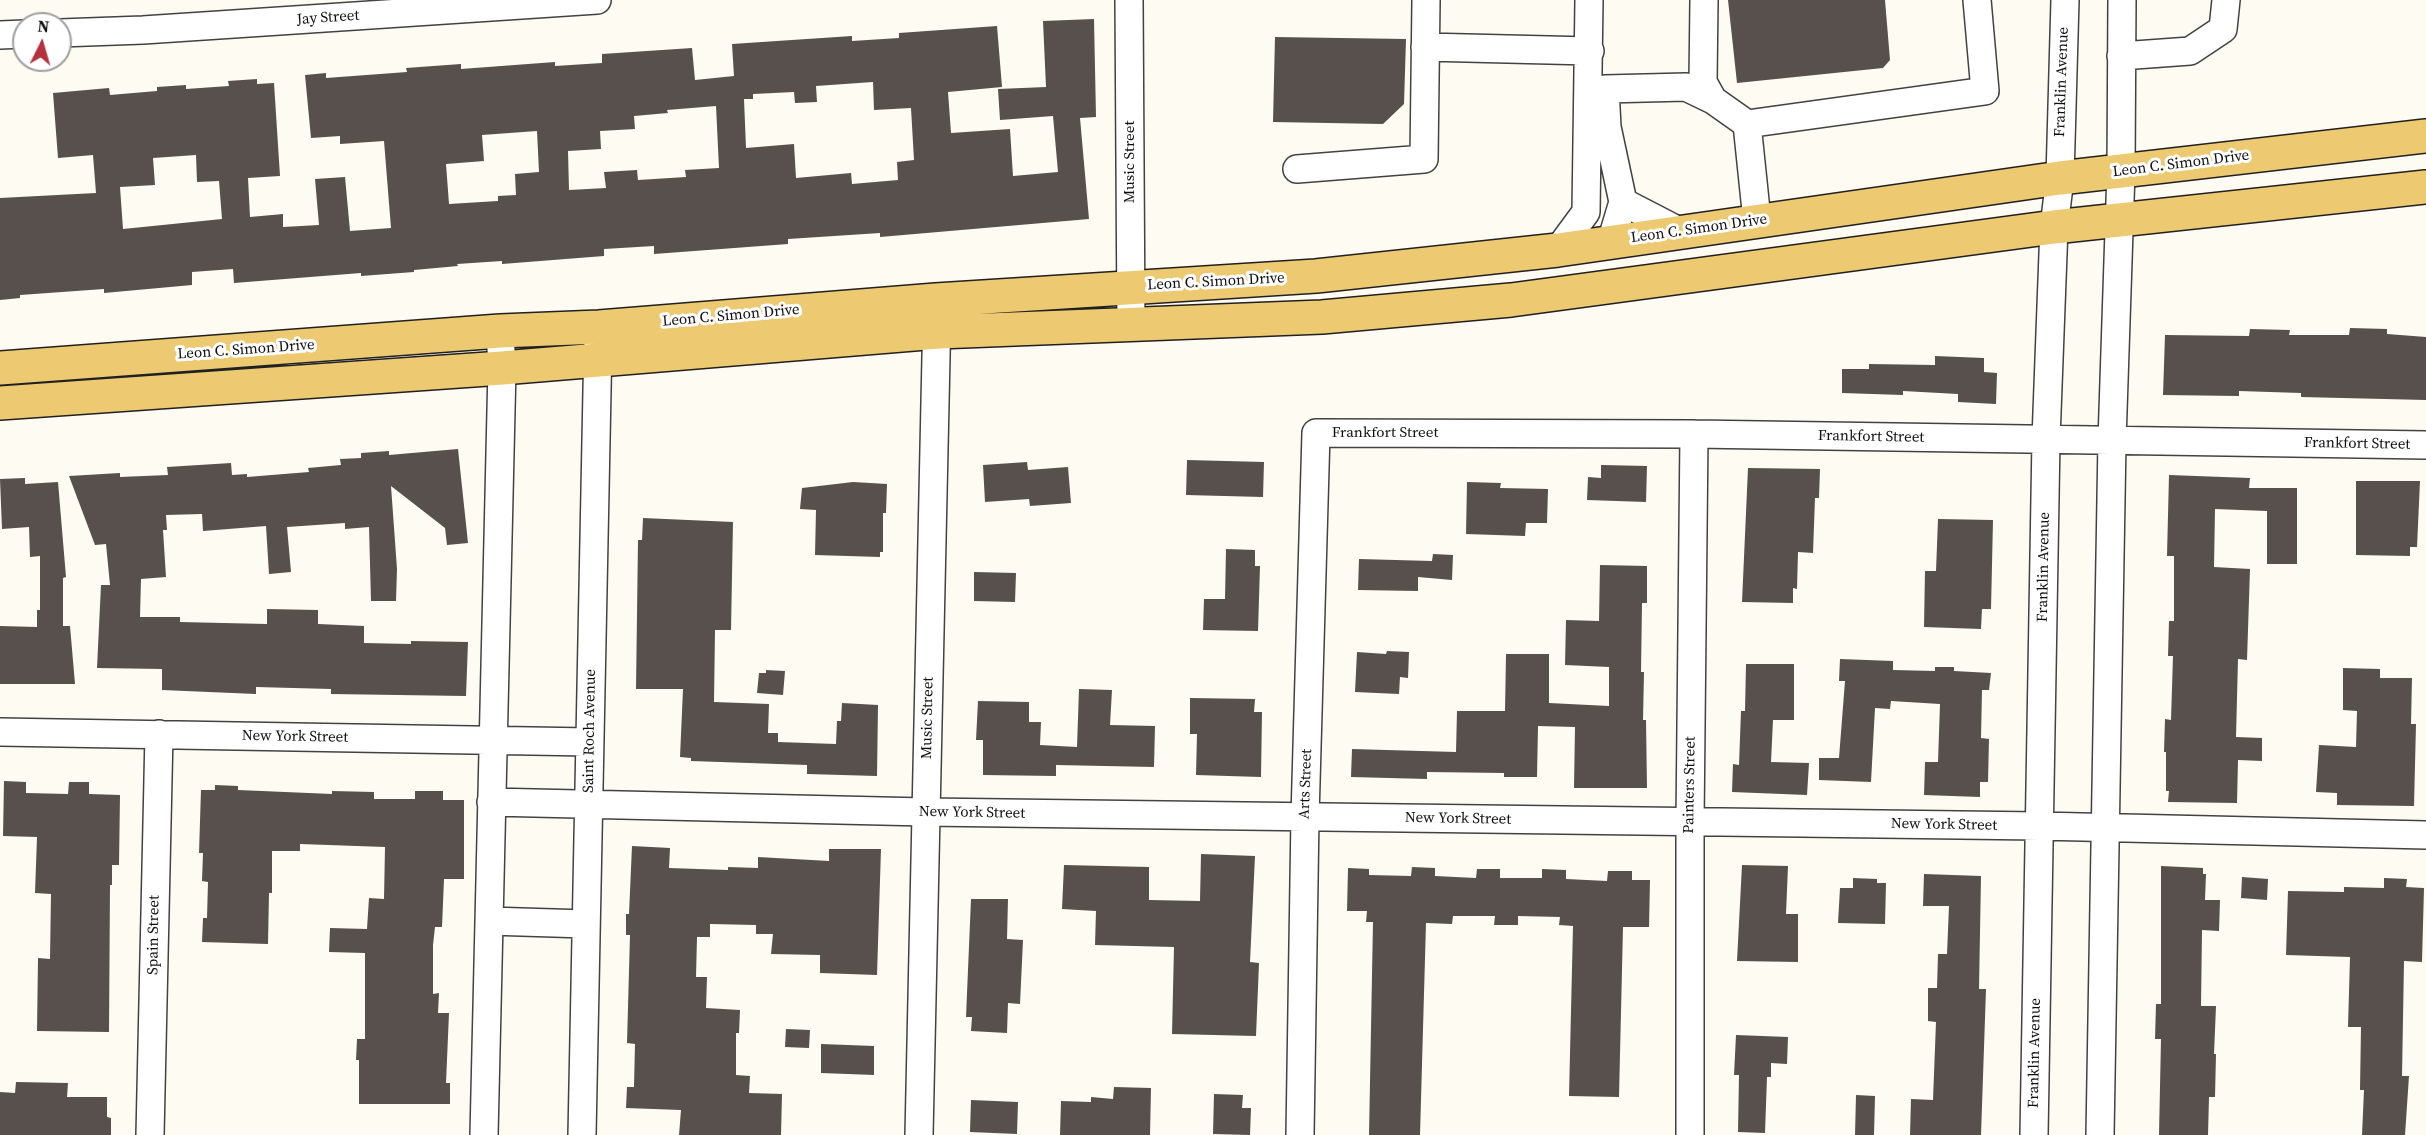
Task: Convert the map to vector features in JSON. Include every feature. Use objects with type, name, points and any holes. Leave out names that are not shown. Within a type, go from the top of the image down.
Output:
[{"type":"main road","name":"Leon C. Simon Drive","points":[[0,368],[599,327],[936,300],[1316,276],[1558,250],[2060,178],[2426,136]]},
{"type":"main road","points":[[0,403],[598,361],[938,332],[1322,317],[1511,300],[2054,227],[2426,187]]},
{"type":"main road","points":[[1464,304],[1556,278],[1600,260],[1611,242],[1681,277]]},
{"type":"main road","points":[[1316,276],[1322,317]]},
{"type":"street","name":"Jay Street","points":[[72,33],[143,30],[597,0]]},
{"type":"street","name":"Music Street","points":[[1129,0],[1131,324]]},
{"type":"street","points":[[1298,169],[1424,159],[1426,0]]},
{"type":"street","points":[[1704,0],[1703,82],[1713,100]]},
{"type":"street","points":[[1605,89],[1686,87],[1713,100],[1747,124],[1986,91],[1977,0]]},
{"type":"street","name":"Franklin Avenue","points":[[2034,1135],[2046,439],[2054,227],[2060,178],[2065,0]]},
{"type":"street","points":[[2100,1135],[2112,441],[2121,171],[2122,0]]},
{"type":"street","points":[[2121,56],[2190,51],[2223,29],[2226,0]]},
{"type":"street","points":[[1558,250],[1586,212],[1589,1]]},
{"type":"street","points":[[1425,47],[1590,51]]},
{"type":"street","points":[[1590,51],[1605,89],[1607,127],[1623,202],[1611,242]]},
{"type":"street","points":[[1747,124],[1757,220]]},
{"type":"street","points":[[1623,202],[1681,232]]},
{"type":"street","points":[[1586,212],[1611,242]]},
{"type":"street","name":"Music Street","points":[[919,1135],[938,332],[936,300]]},
{"type":"street","name":"Saint Roch Avenue","points":[[582,1135],[599,327]]},
{"type":"street","points":[[484,1135],[502,368],[500,332]]},
{"type":"street","name":"Frankfort Street","points":[[1316,432],[1694,434],[2426,445]]},
{"type":"street","name":"Arts Street","points":[[1300,1135],[1305,817],[1316,432]]},
{"type":"street","name":"Painters Street","points":[[1690,1135],[1694,434]]},
{"type":"street","name":"New York Street","points":[[0,732],[590,742]]},
{"type":"street","name":"Spain Street","points":[[150,1135],[159,734]]},
{"type":"street","name":"New York Street","points":[[491,802],[925,812],[2039,826],[2426,835]]},
{"type":"street","points":[[489,921],[585,924]]},
{"type":"building","points":[[1728,0],[1885,0],[1890,60],[1883,68],[1737,83]]},
{"type":"building","points":[[1094,19],[1096,117],[1080,118],[1089,219],[880,237],[880,233],[788,239],[788,244],[654,254],[654,246],[604,249],[604,256],[502,264],[502,261],[457,264],[458,266],[414,270],[414,272],[361,276],[361,273],[234,283],[233,269],[192,272],[192,285],[104,293],[104,289],[20,295],[20,298],[0,300],[0,198],[96,193],[93,155],[58,158],[53,93],[109,88],[110,95],[157,91],[157,87],[186,85],[186,89],[229,86],[228,81],[257,79],[257,84],[274,83],[280,176],[248,178],[250,217],[283,214],[283,227],[319,225],[315,179],[345,177],[350,231],[391,228],[384,141],[340,144],[340,136],[311,138],[305,75],[326,73],[326,78],[407,72],[406,68],[461,64],[461,69],[555,62],[555,66],[602,63],[602,54],[692,48],[695,80],[734,76],[732,44],[852,36],[852,41],[899,38],[899,33],[997,26],[1002,87],[948,92],[951,133],[1010,129],[1013,176],[1058,172],[1053,116],[1000,120],[998,89],[1046,87],[1043,21]],"holes":[[[873,82],[874,110],[911,108],[914,160],[897,162],[898,180],[852,184],[851,173],[796,178],[794,144],[746,148],[744,99],[753,99],[753,94],[794,92],[795,103],[817,102],[816,86]],[[716,106],[719,168],[685,170],[686,177],[638,180],[637,170],[604,172],[606,188],[569,190],[568,151],[601,149],[600,131],[635,129],[634,116],[668,113],[667,110]],[[537,131],[539,172],[515,174],[516,195],[498,196],[498,201],[449,204],[446,164],[484,161],[482,135]],[[196,155],[197,182],[219,181],[222,219],[123,229],[120,187],[155,185],[153,158]]]},
{"type":"building","points":[[1275,37],[1406,39],[1404,104],[1383,124],[1273,122]]},
{"type":"building","points":[[2350,328],[2387,329],[2387,334],[2426,337],[2426,400],[2301,397],[2301,393],[2239,391],[2239,396],[2163,395],[2165,335],[2249,336],[2250,329],[2290,330],[2289,335],[2349,335]]},
{"type":"building","points":[[1935,356],[1984,358],[1984,372],[1997,373],[1996,404],[1958,402],[1958,394],[1903,391],[1903,395],[1842,393],[1842,369],[1869,369],[1869,364],[1935,365]]},
{"type":"building","points":[[458,449],[468,543],[447,545],[445,528],[391,486],[397,569],[396,601],[371,601],[369,527],[345,529],[345,523],[287,527],[291,572],[269,574],[266,526],[203,531],[202,514],[166,515],[167,530],[163,530],[166,577],[141,579],[140,617],[180,617],[180,622],[267,624],[267,609],[318,610],[318,624],[364,626],[364,643],[468,642],[466,696],[331,694],[331,689],[256,687],[256,694],[162,690],[162,669],[97,668],[101,585],[110,585],[106,544],[95,545],[69,476],[120,473],[120,477],[168,475],[167,467],[231,463],[232,475],[247,474],[247,477],[309,472],[308,468],[341,465],[340,459],[361,458],[361,453],[389,451],[389,455]]},
{"type":"building","points":[[1187,460],[1264,462],[1263,497],[1186,495]]},
{"type":"building","points":[[1027,462],[1028,470],[1068,467],[1071,503],[1030,506],[1029,499],[985,502],[983,465]]},
{"type":"building","points":[[1601,465],[1647,466],[1646,502],[1587,500],[1588,477],[1601,478]]},
{"type":"building","points":[[1748,468],[1820,469],[1819,498],[1815,498],[1813,553],[1798,552],[1797,589],[1793,588],[1793,603],[1742,602]]},
{"type":"building","points":[[2169,475],[2250,478],[2249,488],[2297,488],[2297,564],[2267,564],[2267,511],[2215,509],[2214,567],[2250,569],[2247,660],[2238,659],[2236,737],[2262,738],[2262,761],[2238,760],[2237,803],[2168,802],[2166,752],[2164,752],[2165,719],[2171,720],[2173,656],[2168,656],[2169,621],[2174,621],[2174,556],[2167,556]]},
{"type":"building","points":[[25,478],[25,484],[58,482],[66,577],[63,578],[63,626],[70,626],[75,684],[0,684],[0,626],[37,627],[37,610],[40,610],[40,556],[30,557],[29,527],[2,529],[0,479]]},
{"type":"building","points":[[2356,481],[2420,481],[2417,547],[2410,547],[2410,556],[2356,555]]},
{"type":"building","points":[[853,482],[887,484],[886,513],[883,513],[883,552],[880,552],[880,557],[815,555],[816,510],[800,509],[802,488]]},
{"type":"building","points":[[1467,482],[1501,483],[1500,488],[1548,489],[1547,523],[1526,523],[1525,536],[1466,534]]},
{"type":"building","points":[[643,518],[733,522],[731,630],[715,630],[714,702],[769,704],[768,733],[778,733],[778,742],[836,744],[837,721],[841,721],[842,703],[878,705],[877,776],[807,774],[807,765],[691,761],[691,758],[680,757],[683,689],[636,689],[638,540],[642,540]]},
{"type":"building","points":[[1938,519],[1993,520],[1991,609],[1982,609],[1981,629],[1924,627],[1925,571],[1936,571]]},
{"type":"building","points":[[1226,549],[1255,550],[1255,566],[1260,566],[1258,631],[1203,630],[1204,599],[1225,599]]},
{"type":"building","points":[[1433,554],[1453,555],[1452,580],[1418,577],[1418,591],[1358,590],[1359,559],[1432,561]]},
{"type":"building","points":[[1600,565],[1647,566],[1647,603],[1642,603],[1641,672],[1644,672],[1643,720],[1646,720],[1647,788],[1574,788],[1575,727],[1538,726],[1537,777],[1504,777],[1504,773],[1427,772],[1427,779],[1351,777],[1352,749],[1456,752],[1457,711],[1505,711],[1506,654],[1549,654],[1549,703],[1609,706],[1609,667],[1565,665],[1566,620],[1599,621]]},
{"type":"building","points":[[974,572],[1016,573],[1015,602],[974,601]]},
{"type":"building","points":[[1387,651],[1409,652],[1408,678],[1400,677],[1399,694],[1355,692],[1357,652],[1386,654]]},
{"type":"building","points":[[1840,659],[1893,661],[1893,670],[1935,671],[1935,667],[1954,667],[1954,671],[1991,673],[1989,690],[1982,690],[1981,738],[1989,739],[1988,782],[1980,782],[1980,797],[1924,795],[1925,762],[1938,762],[1940,704],[1891,701],[1890,709],[1875,708],[1871,782],[1819,780],[1819,758],[1839,758],[1845,681],[1839,681]]},
{"type":"building","points":[[1746,664],[1794,664],[1794,720],[1773,720],[1771,762],[1809,763],[1807,795],[1732,792],[1733,764],[1739,765],[1741,711],[1745,711]]},
{"type":"building","points":[[2343,668],[2380,669],[2380,678],[2412,678],[2411,724],[2416,724],[2414,806],[2337,805],[2337,793],[2316,792],[2319,745],[2356,747],[2357,711],[2343,710]]},
{"type":"building","points":[[766,670],[785,671],[783,695],[757,693],[759,673],[766,673]]},
{"type":"building","points":[[1079,689],[1112,690],[1110,725],[1155,726],[1154,767],[1056,765],[1056,776],[983,775],[983,740],[976,740],[978,701],[1029,702],[1029,722],[1041,722],[1040,745],[1077,747]]},
{"type":"building","points":[[1190,698],[1255,699],[1254,712],[1262,712],[1261,777],[1196,775],[1197,734],[1190,734]]},
{"type":"building","points":[[4,781],[26,782],[26,793],[68,794],[69,782],[89,782],[89,794],[120,795],[119,865],[112,865],[112,885],[110,885],[109,1032],[37,1031],[38,958],[50,959],[51,894],[35,893],[37,837],[3,836]]},
{"type":"building","points":[[215,785],[238,786],[238,790],[332,794],[332,791],[374,792],[374,799],[415,799],[415,791],[443,791],[443,800],[464,800],[464,879],[444,879],[442,927],[435,927],[433,945],[433,994],[439,993],[438,1013],[449,1013],[446,1083],[450,1083],[450,1104],[359,1104],[359,1060],[356,1060],[357,1039],[365,1039],[365,953],[329,952],[330,928],[367,929],[369,898],[384,899],[385,847],[300,844],[300,851],[272,851],[272,893],[269,893],[268,944],[202,942],[203,918],[207,918],[208,882],[202,881],[203,853],[199,853],[201,790],[215,790]]},
{"type":"building","points":[[632,846],[670,848],[669,868],[728,870],[728,867],[758,868],[758,857],[829,861],[829,849],[881,849],[877,975],[820,973],[820,955],[771,954],[773,934],[756,934],[756,925],[710,924],[710,937],[697,937],[696,977],[707,977],[706,1008],[740,1010],[739,1033],[736,1033],[736,1075],[750,1076],[749,1093],[782,1094],[781,1135],[679,1135],[681,1110],[626,1108],[627,1087],[634,1087],[635,1044],[627,1043],[630,935],[626,935],[626,914],[629,914]]},
{"type":"building","points":[[1201,854],[1255,856],[1250,962],[1259,963],[1256,1036],[1172,1034],[1174,947],[1095,945],[1096,911],[1062,909],[1064,865],[1149,867],[1149,900],[1200,901]]},
{"type":"building","points":[[1742,865],[1788,866],[1786,914],[1798,914],[1798,962],[1737,961]]},
{"type":"building","points":[[2161,866],[2203,868],[2203,874],[2206,874],[2205,900],[2220,900],[2219,931],[2202,930],[2201,1006],[2216,1006],[2215,1097],[2209,1097],[2208,1135],[2159,1135],[2161,1039],[2155,1039],[2156,1004],[2161,1004]]},
{"type":"building","points":[[1412,867],[1435,868],[1435,876],[1476,878],[1477,869],[1500,869],[1500,878],[1542,878],[1542,869],[1566,870],[1566,879],[1607,881],[1608,871],[1632,871],[1632,880],[1650,880],[1649,927],[1623,927],[1619,1097],[1569,1096],[1573,926],[1559,925],[1560,917],[1518,916],[1518,925],[1494,925],[1495,916],[1453,916],[1452,924],[1426,923],[1420,1135],[1369,1135],[1373,922],[1366,922],[1367,911],[1347,911],[1348,868],[1369,869],[1369,875],[1411,876]]},
{"type":"building","points":[[1924,874],[1981,876],[1979,989],[1986,989],[1981,1135],[1910,1135],[1911,1099],[1933,1100],[1936,1022],[1928,1021],[1928,988],[1937,988],[1938,954],[1947,954],[1949,906],[1923,906]]},
{"type":"building","points":[[2242,877],[2268,879],[2267,900],[2241,898]]},
{"type":"building","points":[[1853,878],[1877,879],[1877,883],[1886,883],[1885,924],[1838,923],[1840,888],[1853,888]]},
{"type":"building","points":[[2384,878],[2407,879],[2406,887],[2424,888],[2422,962],[2404,961],[2402,1076],[2409,1076],[2405,1135],[2362,1135],[2364,1090],[2360,1090],[2361,1027],[2348,1027],[2350,957],[2286,955],[2288,891],[2344,892],[2344,887],[2384,888]]},
{"type":"building","points":[[971,899],[1008,899],[1007,939],[1023,940],[1020,1004],[1008,1003],[1007,1033],[971,1031],[972,1017],[966,1017]]},
{"type":"building","points":[[786,1029],[810,1030],[809,1048],[785,1047]]},
{"type":"building","points":[[1736,1035],[1788,1037],[1787,1064],[1771,1063],[1771,1077],[1767,1077],[1765,1133],[1738,1132],[1739,1075],[1734,1075]]},
{"type":"building","points":[[821,1044],[874,1046],[874,1075],[821,1073]]},
{"type":"building","points":[[16,1082],[68,1083],[67,1097],[107,1097],[107,1117],[111,1118],[111,1135],[0,1135],[0,1092],[15,1093]]},
{"type":"building","points":[[1114,1087],[1151,1088],[1150,1135],[1060,1135],[1061,1101],[1091,1102],[1091,1097],[1113,1099]]},
{"type":"building","points":[[1214,1094],[1243,1095],[1242,1108],[1251,1108],[1250,1135],[1213,1134]]},
{"type":"building","points":[[1856,1095],[1875,1096],[1874,1135],[1855,1135]]},
{"type":"building","points":[[971,1100],[1018,1102],[1017,1134],[970,1132]]}]
